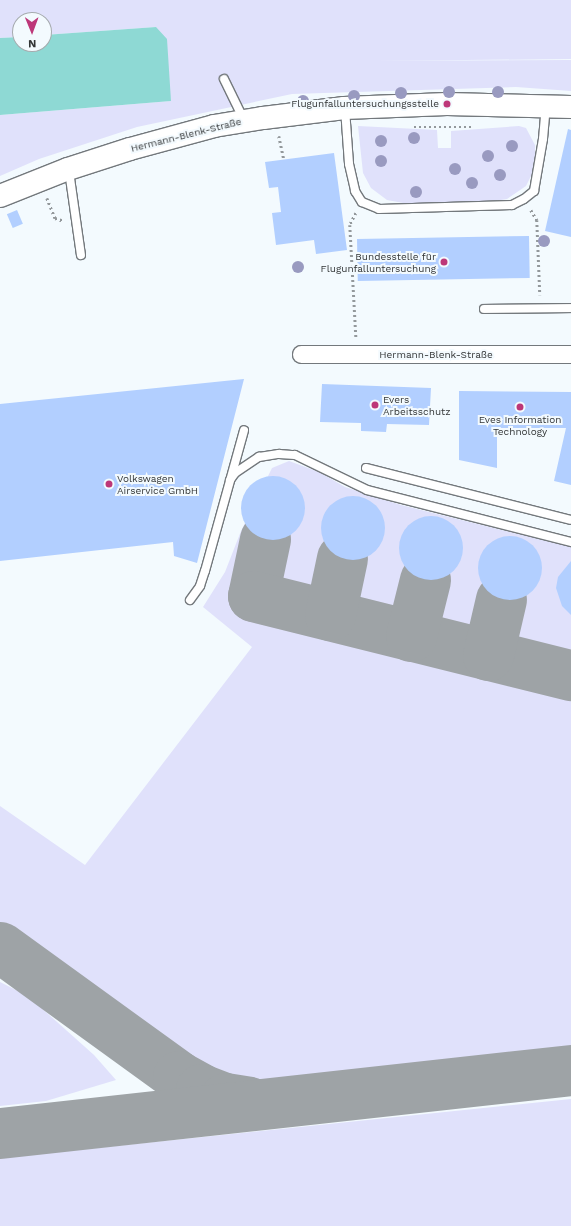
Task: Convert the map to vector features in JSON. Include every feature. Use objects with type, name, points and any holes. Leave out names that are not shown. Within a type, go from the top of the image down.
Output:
[{"type":"street","name":"Hermann-Blenk-Straße","points":[[0,196],[68,169],[174,136],[245,121],[344,108],[447,104],[571,108]]},
{"type":"street","name":"Hermann-Blenk-Straße","points":[[301,354],[571,354]]},
{"type":"lane","points":[[224,79],[245,121]]},
{"type":"lane","points":[[344,108],[350,164],[355,191],[362,202],[379,209],[512,205],[524,199],[534,191],[544,139],[546,106]]},
{"type":"lane","points":[[68,169],[81,255]]},
{"type":"lane","points":[[484,309],[571,308]]},
{"type":"lane","points":[[190,600],[200,586],[205,571],[244,430]]},
{"type":"lane","points":[[230,480],[235,473],[258,457],[279,454],[295,455],[367,490],[571,542]]},
{"type":"lane","points":[[366,468],[571,520]]},
{"type":"path","points":[[408,127],[451,128]]},
{"type":"path","points":[[278,130],[284,160]]},
{"type":"path","points":[[524,199],[537,220],[540,308]]},
{"type":"path","points":[[357,355],[350,224],[362,202]]},
{"type":"shaded area","points":[[0,0],[571,0],[571,59],[374,61],[571,60],[571,91],[516,87],[292,94],[137,127],[39,159],[0,176],[0,115],[171,101],[156,27],[52,34],[52,12],[12,12],[12,37],[0,38]]},
{"type":"shaded area","points":[[358,126],[437,130],[438,148],[451,148],[451,131],[519,126],[526,128],[535,145],[535,168],[526,186],[507,199],[482,203],[409,204],[387,200],[371,188],[363,173]]},
{"type":"shaded area","points":[[289,461],[319,472],[345,487],[401,505],[571,547],[571,1047],[265,1080],[247,1080],[210,1069],[183,1054],[0,922],[0,806],[85,865],[252,647],[203,607],[225,572],[241,531],[272,468]]},
{"type":"shaded area","points":[[0,982],[28,996],[94,1055],[116,1080],[46,1101],[0,1106]]},
{"type":"shaded area","points":[[571,1099],[571,1226],[0,1226],[0,1158]]},
{"type":"water","points":[[156,27],[167,39],[171,101],[0,115],[0,38],[12,37],[12,52],[52,52],[52,34]]},
{"type":"building","points":[[568,129],[571,130],[571,237],[545,231]]},
{"type":"building","points":[[334,153],[347,250],[316,254],[314,240],[276,245],[272,213],[281,212],[278,187],[269,188],[265,162]]},
{"type":"building","points":[[17,210],[23,224],[13,228],[7,214]]},
{"type":"building","name":"Bundesstelle für Flugunfalluntersuchung","points":[[529,236],[530,278],[358,281],[357,239]]},
{"type":"building","name":"Volkswagen Airservice GmbH","points":[[244,379],[197,563],[174,556],[173,542],[0,561],[0,404]]},
{"type":"building","name":"Evers Arbeitsschutz","points":[[322,384],[431,388],[429,425],[387,424],[386,432],[361,431],[361,423],[320,422]]},
{"type":"building","points":[[459,391],[571,392],[571,485],[554,481],[566,428],[497,428],[497,468],[459,460]]},
{"type":"building","points":[[273,476],[291,481],[296,485],[300,490],[305,508],[300,526],[296,531],[291,535],[273,540],[255,535],[250,531],[246,526],[241,508],[246,490],[250,485],[255,481]]},
{"type":"building","points":[[347,496],[359,496],[376,505],[383,516],[385,528],[383,540],[376,551],[359,560],[347,560],[335,555],[326,546],[321,534],[321,522],[326,510],[335,501]]},
{"type":"building","points":[[431,516],[443,518],[454,525],[461,536],[463,548],[461,560],[454,571],[443,578],[431,580],[419,578],[408,571],[401,560],[399,548],[401,536],[408,525],[419,518]]},
{"type":"building","points":[[510,536],[522,538],[533,545],[540,556],[542,568],[540,580],[533,591],[522,598],[510,600],[498,598],[487,591],[480,580],[478,568],[480,556],[487,545],[498,538]]},
{"type":"building","points":[[571,561],[571,615],[562,606],[556,588],[558,577]]},
{"type":"taxiway","points":[[265,539],[253,596],[571,675]]},
{"type":"taxiway","points":[[330,615],[342,558]]},
{"type":"taxiway","points":[[411,636],[425,580]]},
{"type":"taxiway","points":[[488,655],[501,599]]},
{"type":"taxiway","points":[[0,947],[178,1076],[201,1089],[225,1098],[249,1102]]},
{"type":"taxiway","points":[[0,1133],[571,1070]]},
{"type":"place","name":"Flugunfalluntersuchungsstelle","points":[[447,104]]},
{"type":"place","name":"Bundesstelle für Flugunfalluntersuchung","points":[[444,262]]},
{"type":"place","name":"Evers Arbeitsschutz","points":[[375,405]]},
{"type":"place","name":"Eves Information Technology","points":[[520,407]]},
{"type":"place","name":"Volkswagen Airservice GmbH","points":[[109,484]]}]
